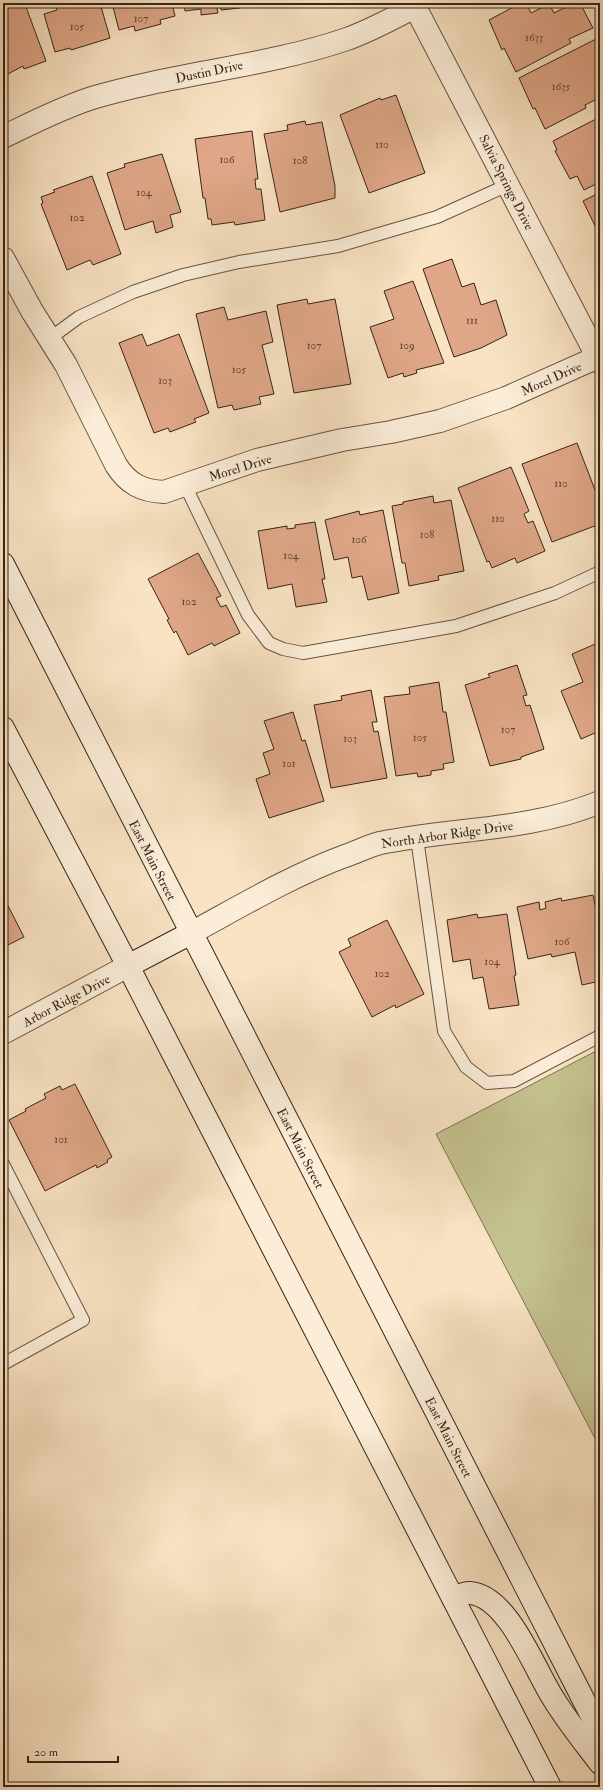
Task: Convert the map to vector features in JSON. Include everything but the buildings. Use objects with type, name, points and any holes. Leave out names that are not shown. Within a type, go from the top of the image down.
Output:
[{"type":"main road","name":"Dustin Drive","points":[[3,137],[58,111],[92,98],[217,69],[302,52],[347,39],[414,5]]},
{"type":"main road","name":"Salvia Springs Drive","points":[[414,5],[599,360]]},
{"type":"main road","name":"Morel Drive","points":[[3,258],[66,366],[116,465],[124,477],[136,486],[150,491],[164,492],[227,469],[257,460],[342,440],[391,432],[440,421],[506,398],[599,360]]},
{"type":"main road","name":"East Main Street","points":[[3,564],[600,1732]]},
{"type":"main road","points":[[3,728],[128,966],[550,1787]]},
{"type":"main road","name":"North Arbor Ridge Drive","points":[[128,966],[281,884],[330,861],[378,843],[533,822],[580,810],[600,802]]},
{"type":"main road","name":"Arbor Ridge Drive","points":[[3,1033],[128,966]]},
{"type":"main road","points":[[453,1598],[469,1592],[482,1596],[496,1606],[516,1630],[553,1699],[600,1763]]},
{"type":"lane","points":[[49,339],[79,317],[133,292],[183,275],[239,262],[338,246],[437,217],[508,185]]},
{"type":"lane","points":[[185,485],[248,615],[269,642],[283,649],[303,653],[456,626],[554,593],[600,572]]},
{"type":"lane","points":[[417,838],[444,1031],[466,1066],[487,1083],[514,1080],[600,1036]]},
{"type":"lane","points":[[3,1164],[83,1320],[3,1364]]},
{"type":"shaded area","points":[[600,1049],[600,1448],[436,1134]]}]
